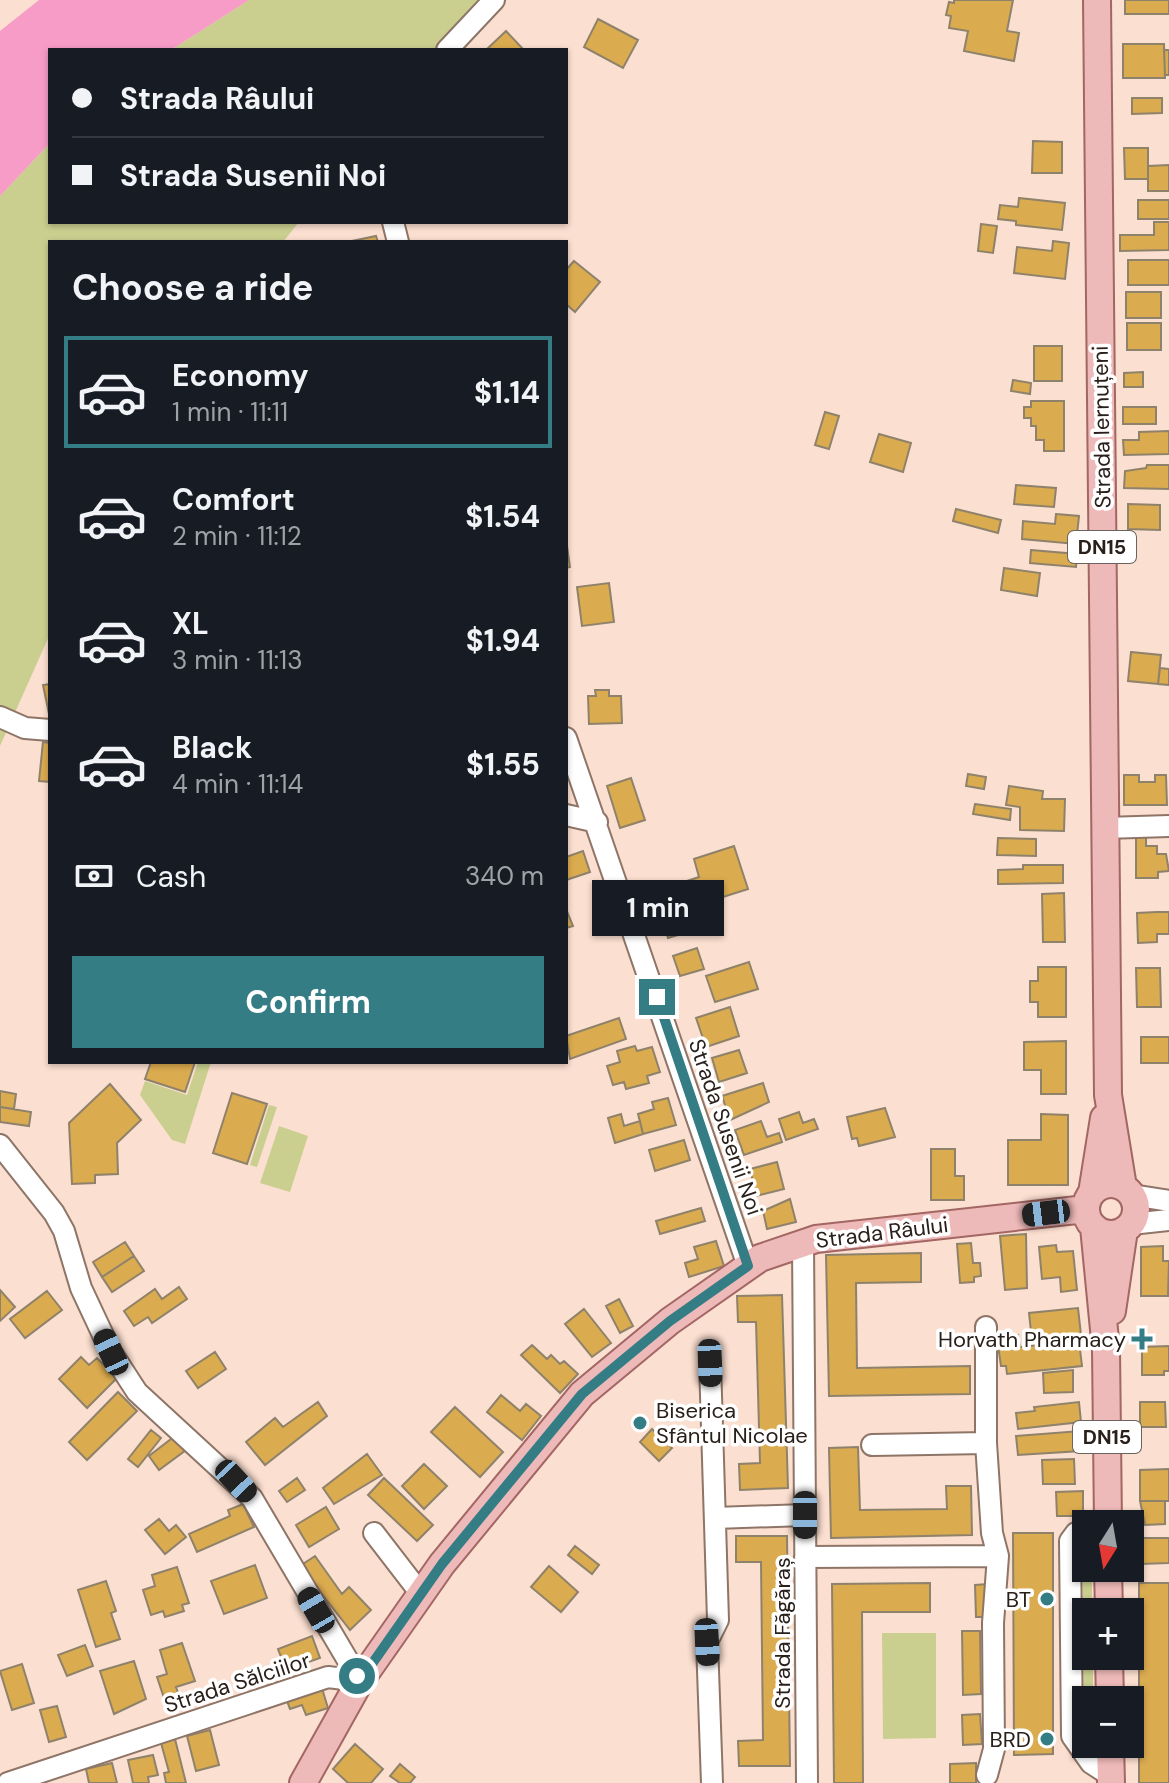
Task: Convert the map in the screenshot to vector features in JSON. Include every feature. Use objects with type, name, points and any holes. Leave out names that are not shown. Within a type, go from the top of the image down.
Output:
[{"type":"main road","name":"Strada Iernuțeni","points":[[1097,0],[1108,1095],[1090,1210],[1106,1350],[1108,1510]]},
{"type":"main road","name":"Strada Iernuțeni","points":[[1108,1095],[1127,1191]]},
{"type":"main road","points":[[1127,1191],[1106,1184],[1090,1210],[1109,1234],[1128,1227]]},
{"type":"main road","name":"DN15","points":[[1127,1191],[1136,1209],[1128,1227]]},
{"type":"main road","name":"Strada Râului","points":[[303,1783],[360,1681],[421,1594],[582,1394],[670,1321],[748,1266],[803,1243],[830,1236],[1090,1210]]},
{"type":"main road","name":"Strada Iernuțeni","points":[[1106,1350],[1128,1227]]},
{"type":"main road","points":[[1110,1758],[1111,1780]]},
{"type":"street","points":[[449,48],[494,0]]},
{"type":"street","points":[[0,717],[25,728],[48,730]]},
{"type":"street","name":"Strada Susenii Noi","points":[[568,743],[748,1266]]},
{"type":"street","points":[[568,815],[597,822]]},
{"type":"street","points":[[1105,828],[1169,826]]},
{"type":"street","name":"Strada Sălciilor","points":[[0,1145],[54,1213],[64,1231],[81,1288],[111,1352],[137,1392],[252,1498],[360,1681]]},
{"type":"street","points":[[1127,1191],[1169,1201]]},
{"type":"street","points":[[1128,1227],[1169,1220]]},
{"type":"street","name":"Strada Făgăraș","points":[[803,1243],[807,1783]]},
{"type":"street","points":[[986,1327],[986,1443],[992,1533],[998,1556],[993,1623],[994,1749],[987,1775]]},
{"type":"street","points":[[710,1363],[718,1620],[707,1642],[712,1783]]},
{"type":"street","points":[[872,1445],[986,1443]]},
{"type":"street","points":[[715,1518],[805,1515]]},
{"type":"street","points":[[374,1533],[421,1594]]},
{"type":"street","points":[[1072,1538],[1072,1736],[1091,1763],[1111,1780]]},
{"type":"street","points":[[805,1557],[998,1556]]},
{"type":"street","name":"Strada Sălciilor","points":[[8,1783],[328,1677],[360,1681]]},
{"type":"green space","points":[[249,0],[479,0],[437,48],[174,48]]},
{"type":"green space","points":[[48,145],[48,224],[297,224],[285,240],[48,240],[48,638],[0,746],[0,196]]},
{"type":"green space","points":[[197,1064],[210,1064],[185,1144],[172,1140],[140,1095],[145,1081],[187,1095]]},
{"type":"green space","points":[[269,1105],[277,1107],[257,1167],[250,1165]]},
{"type":"green space","points":[[279,1126],[308,1136],[290,1192],[260,1183]]},
{"type":"green space","points":[[1083,1582],[1092,1582],[1092,1598],[1083,1598]]},
{"type":"green space","points":[[882,1633],[936,1633],[936,1738],[883,1739]]},
{"type":"green space","points":[[1084,1670],[1093,1670],[1093,1686],[1084,1686]]},
{"type":"shaded area","points":[[39,0],[249,0],[174,48],[48,48],[48,145],[0,196],[0,31]]},
{"type":"building","points":[[954,0],[1013,0],[1007,31],[1019,33],[1014,61],[964,51],[968,31],[949,28],[951,16],[946,15],[949,2],[954,3]]},
{"type":"building","points":[[1125,0],[1169,0],[1169,14],[1125,14]]},
{"type":"building","points":[[598,19],[638,40],[623,68],[584,47]]},
{"type":"building","points":[[506,31],[522,48],[488,48]]},
{"type":"building","points":[[1123,44],[1164,44],[1165,78],[1123,78]]},
{"type":"building","points":[[1164,50],[1169,50],[1169,75],[1165,75]]},
{"type":"building","points":[[1132,98],[1162,98],[1162,113],[1132,114]]},
{"type":"building","points":[[1033,141],[1062,142],[1062,173],[1032,173]]},
{"type":"building","points":[[1124,148],[1148,148],[1148,179],[1125,179]]},
{"type":"building","points":[[1169,165],[1169,191],[1148,191],[1148,166]]},
{"type":"building","points":[[1019,198],[1065,203],[1062,230],[1016,225],[1016,221],[998,219],[1000,205],[1018,207]]},
{"type":"building","points":[[1138,200],[1169,200],[1169,219],[1138,219]]},
{"type":"building","points":[[1154,222],[1169,222],[1169,250],[1120,251],[1120,235],[1154,235]]},
{"type":"building","points":[[981,224],[997,226],[993,253],[978,251]]},
{"type":"building","points":[[376,236],[377,240],[357,240]]},
{"type":"building","points":[[1053,241],[1069,243],[1065,279],[1014,273],[1017,247],[1052,251]]},
{"type":"building","points":[[1128,260],[1169,260],[1169,285],[1128,285]]},
{"type":"building","points":[[574,261],[600,282],[575,312],[568,306],[568,268]]},
{"type":"building","points":[[1126,292],[1161,292],[1161,318],[1126,318]]},
{"type":"building","points":[[1127,323],[1161,323],[1161,350],[1127,350]]},
{"type":"building","points":[[1034,346],[1062,346],[1062,381],[1034,381]]},
{"type":"building","points":[[1143,372],[1143,387],[1124,387],[1124,373]]},
{"type":"building","points":[[1013,380],[1031,383],[1030,394],[1011,391]]},
{"type":"building","points":[[1031,401],[1064,401],[1064,451],[1044,451],[1044,440],[1036,440],[1036,426],[1031,426],[1031,418],[1024,418],[1024,407],[1031,407]]},
{"type":"building","points":[[1123,407],[1156,407],[1156,424],[1123,424]]},
{"type":"building","points":[[825,412],[839,416],[829,449],[815,445]]},
{"type":"building","points":[[1169,431],[1169,454],[1124,455],[1123,440],[1139,440],[1139,432]]},
{"type":"building","points":[[879,434],[911,443],[903,472],[870,462]]},
{"type":"building","points":[[1147,465],[1169,465],[1169,489],[1124,488],[1125,471],[1146,468]]},
{"type":"building","points":[[1016,485],[1056,488],[1054,507],[1014,504]]},
{"type":"building","points":[[1128,504],[1160,505],[1160,530],[1128,529]]},
{"type":"building","points":[[956,509],[1001,520],[998,533],[953,521]]},
{"type":"building","points":[[1056,514],[1079,516],[1076,544],[1022,539],[1023,521],[1055,524]]},
{"type":"building","points":[[1031,550],[1077,554],[1076,567],[1030,563]]},
{"type":"building","points":[[1004,568],[1040,573],[1037,596],[1001,590]]},
{"type":"building","points":[[609,583],[614,622],[582,626],[577,587]]},
{"type":"building","points":[[1131,652],[1161,655],[1158,684],[1128,681]]},
{"type":"building","points":[[1160,668],[1169,669],[1169,685],[1158,684]]},
{"type":"building","points":[[48,684],[48,709],[43,685]]},
{"type":"building","points":[[595,690],[609,690],[609,696],[621,696],[622,723],[589,724],[588,696],[596,696]]},
{"type":"building","points":[[43,742],[48,743],[48,782],[39,781]]},
{"type":"building","points":[[968,774],[986,777],[984,789],[966,786]]},
{"type":"building","points":[[1124,775],[1139,775],[1139,782],[1155,782],[1155,775],[1166,775],[1167,805],[1124,805]]},
{"type":"building","points":[[631,778],[645,820],[620,828],[607,786]]},
{"type":"building","points":[[1009,786],[1043,791],[1042,799],[1065,799],[1064,831],[1020,830],[1020,807],[1006,805]]},
{"type":"building","points":[[975,804],[1011,809],[1010,820],[973,814]]},
{"type":"building","points":[[1136,837],[1146,837],[1146,846],[1157,846],[1157,854],[1166,854],[1169,871],[1158,872],[1158,878],[1136,878]]},
{"type":"building","points":[[998,838],[1036,839],[1036,856],[997,855]]},
{"type":"building","points":[[734,846],[748,889],[704,903],[702,897],[690,900],[684,882],[699,877],[694,859]]},
{"type":"building","points":[[583,851],[590,872],[568,879],[568,856]]},
{"type":"building","points":[[1023,865],[1063,865],[1063,883],[998,884],[998,870],[1023,869]]},
{"type":"building","points":[[1064,893],[1065,942],[1043,942],[1042,894]]},
{"type":"building","points":[[701,905],[708,926],[668,938],[662,918]]},
{"type":"building","points":[[1169,912],[1169,934],[1157,934],[1157,942],[1138,943],[1137,913]]},
{"type":"building","points":[[697,948],[704,969],[680,976],[673,956]]},
{"type":"building","points":[[749,962],[758,989],[715,1002],[706,976]]},
{"type":"building","points":[[1038,967],[1066,967],[1066,1017],[1038,1017],[1038,1002],[1030,1002],[1030,981],[1038,981]]},
{"type":"building","points":[[1136,968],[1160,968],[1161,1007],[1137,1007]]},
{"type":"building","points":[[730,1007],[739,1036],[706,1047],[696,1018]]},
{"type":"building","points":[[619,1018],[626,1039],[570,1059],[568,1035]]},
{"type":"building","points":[[1141,1037],[1169,1037],[1169,1063],[1141,1063]]},
{"type":"building","points":[[1066,1041],[1066,1094],[1041,1094],[1041,1070],[1024,1070],[1024,1042]]},
{"type":"building","points":[[635,1046],[637,1051],[652,1047],[660,1072],[647,1076],[649,1083],[626,1089],[624,1082],[613,1085],[607,1066],[620,1062],[617,1051]]},
{"type":"building","points":[[739,1050],[747,1073],[719,1082],[712,1058]]},
{"type":"building","points":[[150,1064],[194,1064],[185,1092],[145,1079]]},
{"type":"building","points":[[763,1083],[769,1102],[730,1120],[722,1096]]},
{"type":"building","points":[[110,1084],[141,1120],[117,1143],[118,1174],[95,1175],[95,1183],[72,1184],[69,1123]]},
{"type":"building","points":[[0,1091],[16,1094],[14,1109],[0,1107]]},
{"type":"building","points":[[232,1093],[267,1104],[247,1164],[213,1153]]},
{"type":"building","points":[[668,1098],[676,1125],[643,1134],[638,1114],[654,1109],[652,1102]]},
{"type":"building","points":[[0,1107],[31,1112],[29,1126],[0,1122]]},
{"type":"building","points":[[885,1108],[895,1137],[859,1146],[857,1138],[852,1139],[847,1117]]},
{"type":"building","points":[[799,1112],[803,1123],[814,1119],[818,1129],[786,1140],[779,1119]]},
{"type":"building","points":[[621,1114],[624,1126],[640,1121],[643,1134],[615,1143],[608,1118]]},
{"type":"building","points":[[1041,1114],[1068,1115],[1068,1185],[1008,1185],[1008,1140],[1041,1140]]},
{"type":"building","points":[[761,1121],[767,1137],[779,1133],[782,1142],[744,1155],[735,1130]]},
{"type":"building","points":[[684,1140],[690,1160],[655,1171],[649,1150]]},
{"type":"building","points":[[931,1149],[955,1149],[955,1176],[964,1176],[964,1200],[931,1200]]},
{"type":"building","points":[[777,1162],[784,1189],[756,1196],[750,1169]]},
{"type":"building","points":[[790,1199],[796,1222],[767,1229],[763,1211]]},
{"type":"building","points":[[701,1208],[705,1221],[660,1234],[656,1221]]},
{"type":"building","points":[[1026,1234],[1027,1288],[1005,1290],[1000,1236]]},
{"type":"building","points":[[716,1241],[724,1266],[689,1277],[685,1263],[698,1259],[694,1247]]},
{"type":"building","points":[[125,1242],[134,1256],[102,1277],[93,1262]]},
{"type":"building","points":[[971,1243],[973,1263],[980,1263],[981,1276],[974,1277],[974,1282],[960,1283],[957,1244]]},
{"type":"building","points":[[1056,1245],[1057,1252],[1073,1251],[1077,1290],[1061,1292],[1060,1277],[1042,1279],[1039,1247]]},
{"type":"building","points":[[1163,1246],[1163,1261],[1169,1261],[1168,1296],[1141,1296],[1141,1247]]},
{"type":"building","points":[[921,1253],[921,1282],[856,1283],[857,1368],[970,1366],[970,1394],[829,1396],[826,1255]]},
{"type":"building","points":[[134,1256],[144,1271],[112,1292],[102,1277]]},
{"type":"building","points":[[179,1287],[187,1299],[152,1323],[148,1317],[134,1326],[124,1311],[155,1289],[162,1299]]},
{"type":"building","points":[[0,1290],[15,1307],[0,1321]]},
{"type":"building","points":[[47,1291],[62,1310],[25,1338],[10,1319]]},
{"type":"building","points":[[782,1295],[788,1488],[740,1490],[739,1464],[760,1463],[756,1322],[738,1322],[737,1296]]},
{"type":"building","points":[[619,1299],[633,1326],[620,1333],[606,1306]]},
{"type":"building","points":[[1078,1308],[1081,1335],[1032,1341],[1029,1313]]},
{"type":"building","points":[[584,1309],[611,1343],[592,1357],[565,1324]]},
{"type":"building","points":[[1018,1335],[1020,1347],[1079,1341],[1082,1366],[1007,1374],[1006,1366],[1001,1366],[997,1339]]},
{"type":"building","points":[[532,1345],[547,1359],[551,1355],[560,1364],[564,1361],[578,1374],[560,1393],[521,1355]]},
{"type":"building","points":[[1169,1346],[1169,1371],[1164,1371],[1164,1375],[1142,1375],[1142,1347]]},
{"type":"building","points":[[215,1352],[226,1369],[198,1388],[186,1371]]},
{"type":"building","points":[[81,1357],[89,1365],[97,1358],[117,1378],[87,1408],[59,1379]]},
{"type":"building","points":[[1073,1370],[1073,1392],[1044,1393],[1043,1373]]},
{"type":"building","points":[[118,1392],[137,1411],[87,1460],[69,1442]]},
{"type":"building","points":[[501,1395],[520,1411],[526,1404],[541,1416],[522,1440],[487,1412]]},
{"type":"building","points":[[318,1402],[327,1416],[265,1465],[246,1442],[275,1418],[283,1427]]},
{"type":"building","points":[[1079,1402],[1081,1422],[1018,1429],[1016,1413],[1035,1411],[1034,1407]]},
{"type":"building","points":[[1140,1402],[1165,1402],[1166,1427],[1140,1427]]},
{"type":"building","points":[[455,1407],[503,1452],[480,1477],[431,1432]]},
{"type":"building","points":[[652,1429],[672,1448],[659,1461],[640,1442]]},
{"type":"building","points":[[151,1430],[161,1438],[138,1467],[128,1459]]},
{"type":"building","points":[[1080,1431],[1081,1451],[1018,1455],[1016,1436]]},
{"type":"building","points":[[175,1436],[186,1450],[159,1470],[149,1456]]},
{"type":"building","points":[[858,1447],[860,1510],[947,1509],[946,1486],[971,1486],[972,1535],[831,1538],[829,1448]]},
{"type":"building","points":[[367,1454],[382,1475],[334,1504],[323,1488]]},
{"type":"building","points":[[1074,1459],[1075,1484],[1043,1484],[1042,1460]]},
{"type":"building","points":[[424,1464],[447,1486],[424,1509],[402,1486]]},
{"type":"building","points":[[1169,1469],[1169,1501],[1140,1501],[1140,1470]]},
{"type":"building","points":[[297,1478],[305,1490],[287,1502],[279,1491]]},
{"type":"building","points":[[384,1478],[433,1525],[417,1541],[368,1495]]},
{"type":"building","points":[[1083,1491],[1083,1510],[1072,1510],[1072,1516],[1057,1516],[1056,1492]]},
{"type":"building","points":[[1140,1501],[1165,1501],[1165,1524],[1145,1525]]},
{"type":"building","points":[[243,1504],[254,1527],[197,1552],[189,1534],[230,1516],[228,1510]]},
{"type":"building","points":[[326,1507],[339,1529],[309,1547],[296,1525]]},
{"type":"building","points":[[159,1519],[169,1531],[176,1525],[186,1537],[165,1554],[145,1530]]},
{"type":"building","points":[[1013,1533],[1053,1533],[1053,1754],[1014,1755]]},
{"type":"building","points":[[736,1536],[787,1536],[790,1766],[739,1766],[738,1741],[763,1740],[761,1562],[736,1562]]},
{"type":"building","points":[[1144,1538],[1169,1538],[1169,1563],[1144,1564]]},
{"type":"building","points":[[575,1546],[599,1565],[592,1574],[568,1555]]},
{"type":"building","points":[[315,1556],[342,1594],[349,1587],[371,1610],[350,1630],[300,1566]]},
{"type":"building","points":[[255,1565],[267,1598],[224,1614],[211,1581]]},
{"type":"building","points":[[549,1566],[578,1592],[561,1612],[531,1587]]},
{"type":"building","points":[[177,1567],[189,1603],[182,1605],[184,1611],[165,1617],[163,1611],[151,1615],[143,1590],[155,1586],[152,1575]]},
{"type":"building","points":[[106,1581],[116,1611],[111,1613],[120,1639],[96,1647],[78,1590]]},
{"type":"building","points":[[930,1583],[930,1612],[862,1612],[863,1783],[834,1783],[832,1584]]},
{"type":"building","points":[[1139,1583],[1169,1583],[1169,1783],[1139,1783],[1139,1758],[1144,1758],[1144,1686],[1139,1686],[1139,1670],[1144,1670],[1144,1598],[1139,1598]]},
{"type":"building","points":[[988,1584],[989,1617],[976,1617],[975,1585]]},
{"type":"building","points":[[962,1631],[980,1631],[981,1694],[963,1695]]},
{"type":"building","points":[[312,1636],[320,1658],[286,1670],[278,1649]]},
{"type":"building","points":[[182,1643],[195,1681],[176,1687],[179,1696],[165,1701],[157,1677],[167,1674],[160,1650]]},
{"type":"building","points":[[85,1645],[93,1666],[67,1676],[58,1655]]},
{"type":"building","points":[[134,1661],[146,1699],[114,1714],[100,1671]]},
{"type":"building","points":[[22,1664],[34,1703],[12,1710],[0,1671]]},
{"type":"building","points":[[321,1685],[328,1708],[306,1715],[302,1705],[290,1709],[285,1696]]},
{"type":"building","points":[[57,1706],[66,1737],[49,1742],[40,1710]]},
{"type":"building","points":[[980,1714],[982,1744],[963,1745],[962,1715]]},
{"type":"building","points":[[210,1730],[219,1765],[196,1771],[187,1736]]},
{"type":"building","points":[[175,1739],[186,1783],[166,1783],[164,1773],[169,1772],[161,1743]]},
{"type":"building","points":[[355,1744],[383,1769],[371,1783],[348,1783],[333,1769]]},
{"type":"building","points":[[153,1755],[158,1775],[148,1777],[149,1783],[133,1783],[128,1760]]},
{"type":"building","points":[[112,1763],[117,1783],[89,1783],[86,1769]]},
{"type":"building","points":[[976,1763],[976,1783],[950,1783],[950,1764]]},
{"type":"building","points":[[400,1764],[415,1777],[410,1783],[400,1783],[390,1776]]},
{"type":"place","name":"Horvath Pharmacy","points":[[1142,1339]]},
{"type":"place","name":"Biserica Sfântul Nicolae","points":[[640,1423]]},
{"type":"place","name":"BT","points":[[1047,1599]]},
{"type":"place","name":"BRD","points":[[1047,1739]]},
{"type":"route","points":[[357,1676],[360,1681],[442,1564],[582,1394],[670,1321],[748,1266],[657,997]]}]
